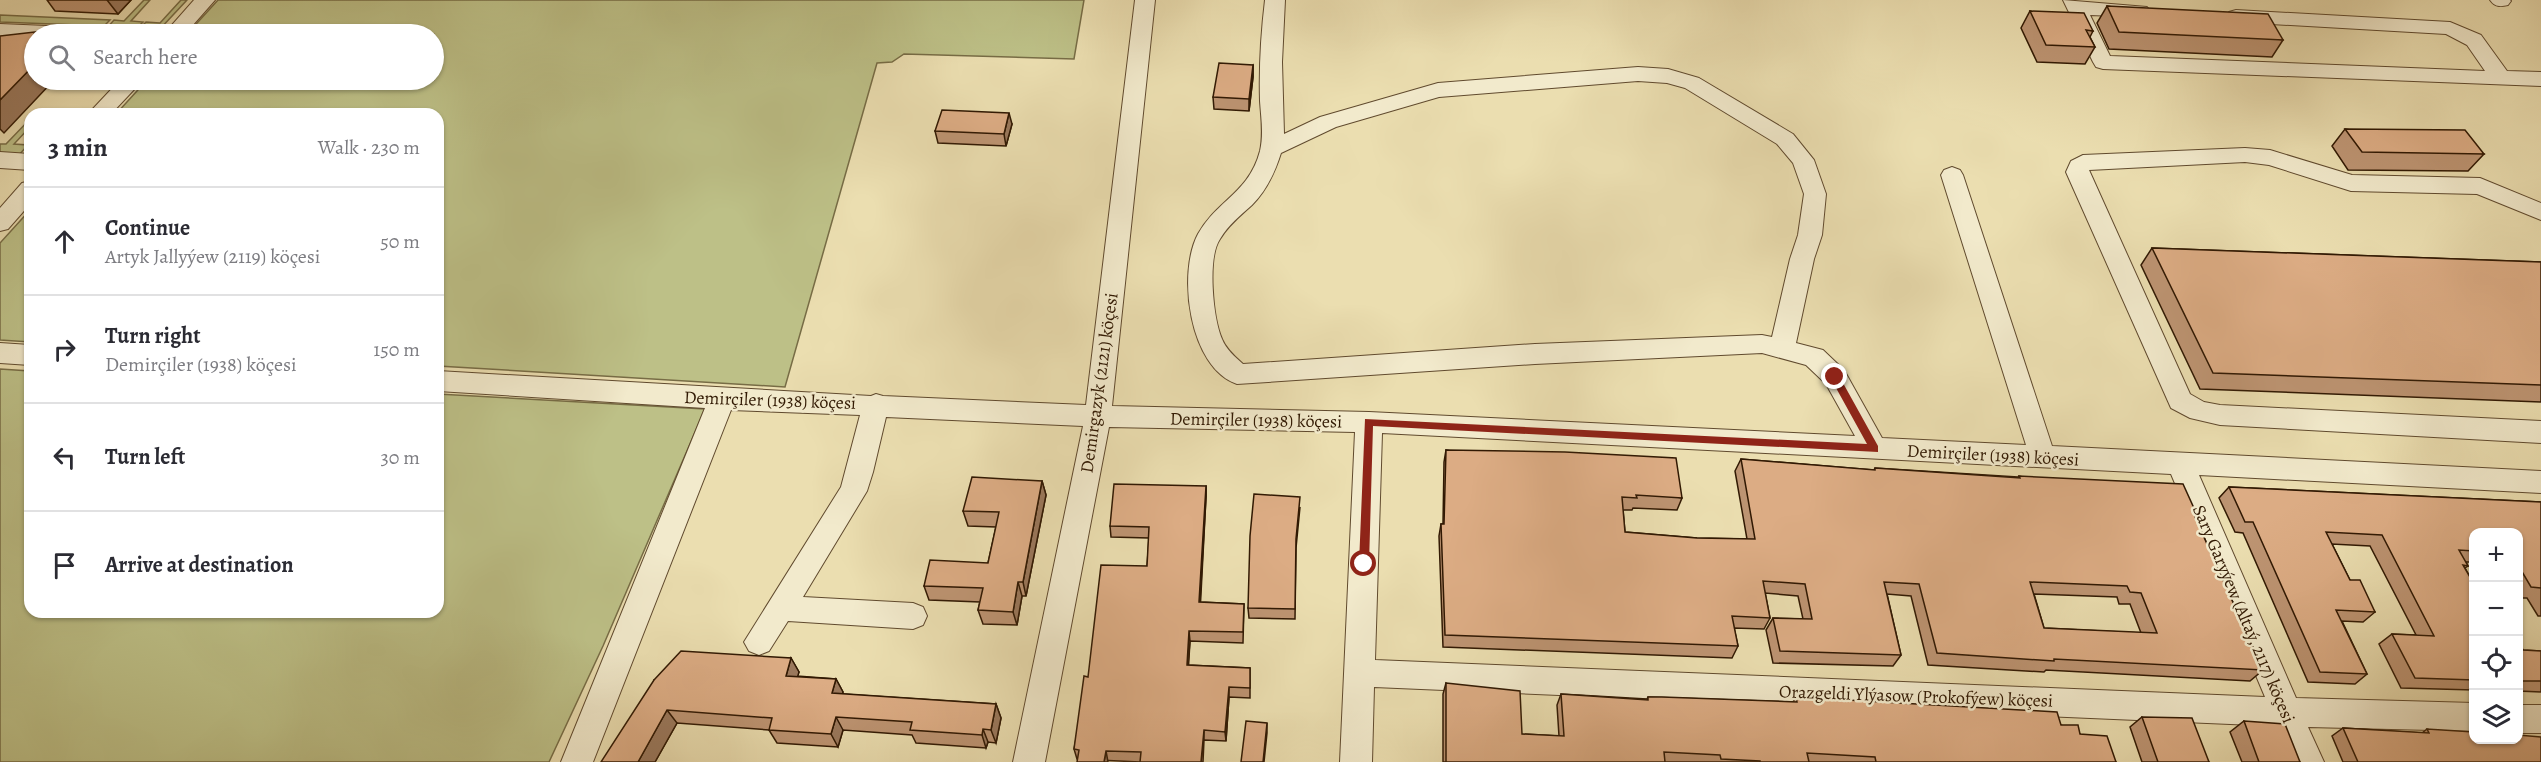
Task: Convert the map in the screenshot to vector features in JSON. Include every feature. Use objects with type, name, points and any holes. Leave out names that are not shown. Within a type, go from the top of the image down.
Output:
[{"type":"street","points":[[183,24],[205,0]]},
{"type":"street","name":"Demirgazyk (2121) köçesi","points":[[1029,762],[1098,416],[1145,0]]},
{"type":"street","points":[[1275,0],[1271,36],[1272,148],[1262,179],[1252,193],[1223,218],[1207,239],[1203,250],[1203,313],[1210,340],[1220,357],[1238,374],[1547,353],[1762,344],[1814,357],[1835,377],[1875,449]]},
{"type":"street","points":[[2075,4],[2158,12]]},
{"type":"street","points":[[2075,4],[2103,62],[2541,79]]},
{"type":"street","points":[[2216,15],[2450,28],[2474,40],[2501,78]]},
{"type":"street","points":[[0,30],[24,31]]},
{"type":"street","points":[[1272,148],[1328,122],[1438,90],[1638,74],[1668,76],[1692,82],[1785,139],[1803,160],[1815,194],[1810,235],[1802,259],[1782,348]]},
{"type":"street","points":[[105,108],[122,90]]},
{"type":"street","points":[[2541,212],[2480,186],[2351,183],[2270,158],[2245,155],[2083,163],[2077,172],[2180,401],[2199,411],[2220,415],[2541,432]]},
{"type":"street","points":[[0,160],[24,162]]},
{"type":"street","points":[[1952,175],[2043,458]]},
{"type":"street","points":[[0,223],[24,196]]},
{"type":"street","points":[[0,353],[24,355]]},
{"type":"street","name":"Demirçiler (1938) köçesi","points":[[444,381],[722,399],[876,404],[1098,416],[1368,422],[2541,482]]},
{"type":"street","points":[[577,762],[722,399]]},
{"type":"street","points":[[759,642],[853,491],[860,472],[876,404]]},
{"type":"street","points":[[1356,762],[1368,422]]},
{"type":"street","name":"Sary Garyýew (Altaý, 2117) köçesi","points":[[2181,465],[2308,762]]},
{"type":"street","points":[[782,608],[913,616]]},
{"type":"street","name":"Orazgeldi Ylýasow (Prokofýew) köçesi","points":[[1359,673],[2286,712],[2469,717]]},
{"type":"street","points":[[2523,719],[2541,719]]},
{"type":"green space","points":[[144,0],[150,0],[131,21],[143,22],[141,24],[110,24],[114,20],[124,21]]},
{"type":"green space","points":[[181,0],[187,0],[165,24],[144,24],[146,22],[160,23]]},
{"type":"green space","points":[[218,0],[1084,0],[1074,59],[904,54],[892,62],[877,63],[785,387],[444,366],[444,108],[121,108],[138,90],[444,90],[444,24],[196,24]]},
{"type":"green space","points":[[0,15],[110,20],[106,24],[0,22]]},
{"type":"green space","points":[[24,125],[24,133],[14,144],[24,145],[24,149],[18,156],[0,155],[0,144],[6,144]]},
{"type":"green space","points":[[24,217],[24,342],[0,340],[0,243]]},
{"type":"green space","points":[[0,369],[24,371],[24,618],[444,618],[444,394],[705,409],[603,646],[549,762],[0,762]]},
{"type":"building","points":[[2107,6],[2268,14],[2283,40],[2119,32]]},
{"type":"building","points":[[2030,11],[2084,13],[2093,31],[2086,30],[2095,47],[2046,45]]},
{"type":"building","points":[[24,33],[24,75],[0,100],[0,36]]},
{"type":"building","points":[[1219,63],[1253,65],[1249,99],[1213,97]]},
{"type":"building","points":[[942,110],[1009,113],[1004,134],[935,131]]},
{"type":"building","points":[[2345,129],[2465,130],[2484,154],[2362,152]]},
{"type":"building","points":[[2152,248],[2541,262],[2541,385],[2213,373]]},
{"type":"building","points":[[1446,450],[1565,452],[1676,458],[1682,498],[1636,495],[1637,498],[1622,497],[1625,532],[1697,538],[1755,539],[1741,459],[1875,470],[1875,468],[2020,478],[2019,476],[2183,484],[2198,517],[2195,517],[2263,670],[2054,659],[2054,661],[1937,653],[1919,584],[1884,582],[1901,655],[1780,651],[1773,618],[1812,619],[1805,584],[1763,581],[1770,618],[1732,616],[1738,646],[1445,635],[1441,524],[1444,524]],"holes":[[[2030,582],[2127,586],[2130,592],[2141,593],[2157,633],[2044,628]]]},
{"type":"building","points":[[972,477],[1042,481],[1023,582],[1018,582],[1013,612],[978,610],[983,588],[924,586],[930,560],[988,563],[999,512],[963,511]]},
{"type":"building","points":[[1114,484],[1206,486],[1199,602],[1244,604],[1243,632],[1189,631],[1187,665],[1250,668],[1250,688],[1229,687],[1225,732],[1204,730],[1201,762],[1140,762],[1141,752],[1106,751],[1104,762],[1077,762],[1079,750],[1074,749],[1084,676],[1088,677],[1101,565],[1147,566],[1149,527],[1110,526]]},
{"type":"building","points":[[2229,487],[2541,502],[2541,588],[2531,587],[2523,573],[2523,528],[2469,528],[2469,551],[2459,550],[2468,566],[2463,565],[2469,575],[2469,680],[2415,678],[2392,634],[2434,636],[2382,535],[2326,532],[2350,580],[2360,580],[2375,612],[2336,610],[2367,674],[2320,672],[2253,522],[2245,522]]},
{"type":"building","points":[[1254,494],[1300,497],[1296,539],[1295,609],[1248,608]]},
{"type":"building","points":[[2523,650],[2541,651],[2541,681],[2523,681]]},
{"type":"building","points":[[681,651],[791,658],[786,676],[836,679],[832,693],[996,704],[991,730],[983,729],[982,735],[910,730],[912,722],[836,717],[831,734],[769,730],[772,718],[667,710],[638,762],[601,762],[654,680]]},
{"type":"building","points":[[1446,683],[1520,691],[1522,734],[1564,736],[1561,694],[1648,700],[1648,697],[1662,697],[1797,702],[1796,697],[2057,712],[2061,725],[2078,725],[2080,734],[2107,736],[2116,762],[1876,762],[1875,757],[1807,753],[1809,762],[1760,762],[1721,759],[1720,755],[1664,752],[1665,762],[1446,762]]},
{"type":"building","points":[[2142,717],[2192,718],[2209,762],[2158,762]]},
{"type":"building","points":[[1246,721],[1267,723],[1263,762],[1241,762]]},
{"type":"building","points":[[2244,721],[2285,724],[2300,762],[2259,762]]},
{"type":"building","points":[[2343,728],[2429,733],[2427,729],[2469,732],[2469,744],[2523,744],[2523,735],[2541,737],[2541,762],[2358,762]]},
{"type":"route","points":[[1364,564],[1368,422],[1875,449],[1835,377]]}]
